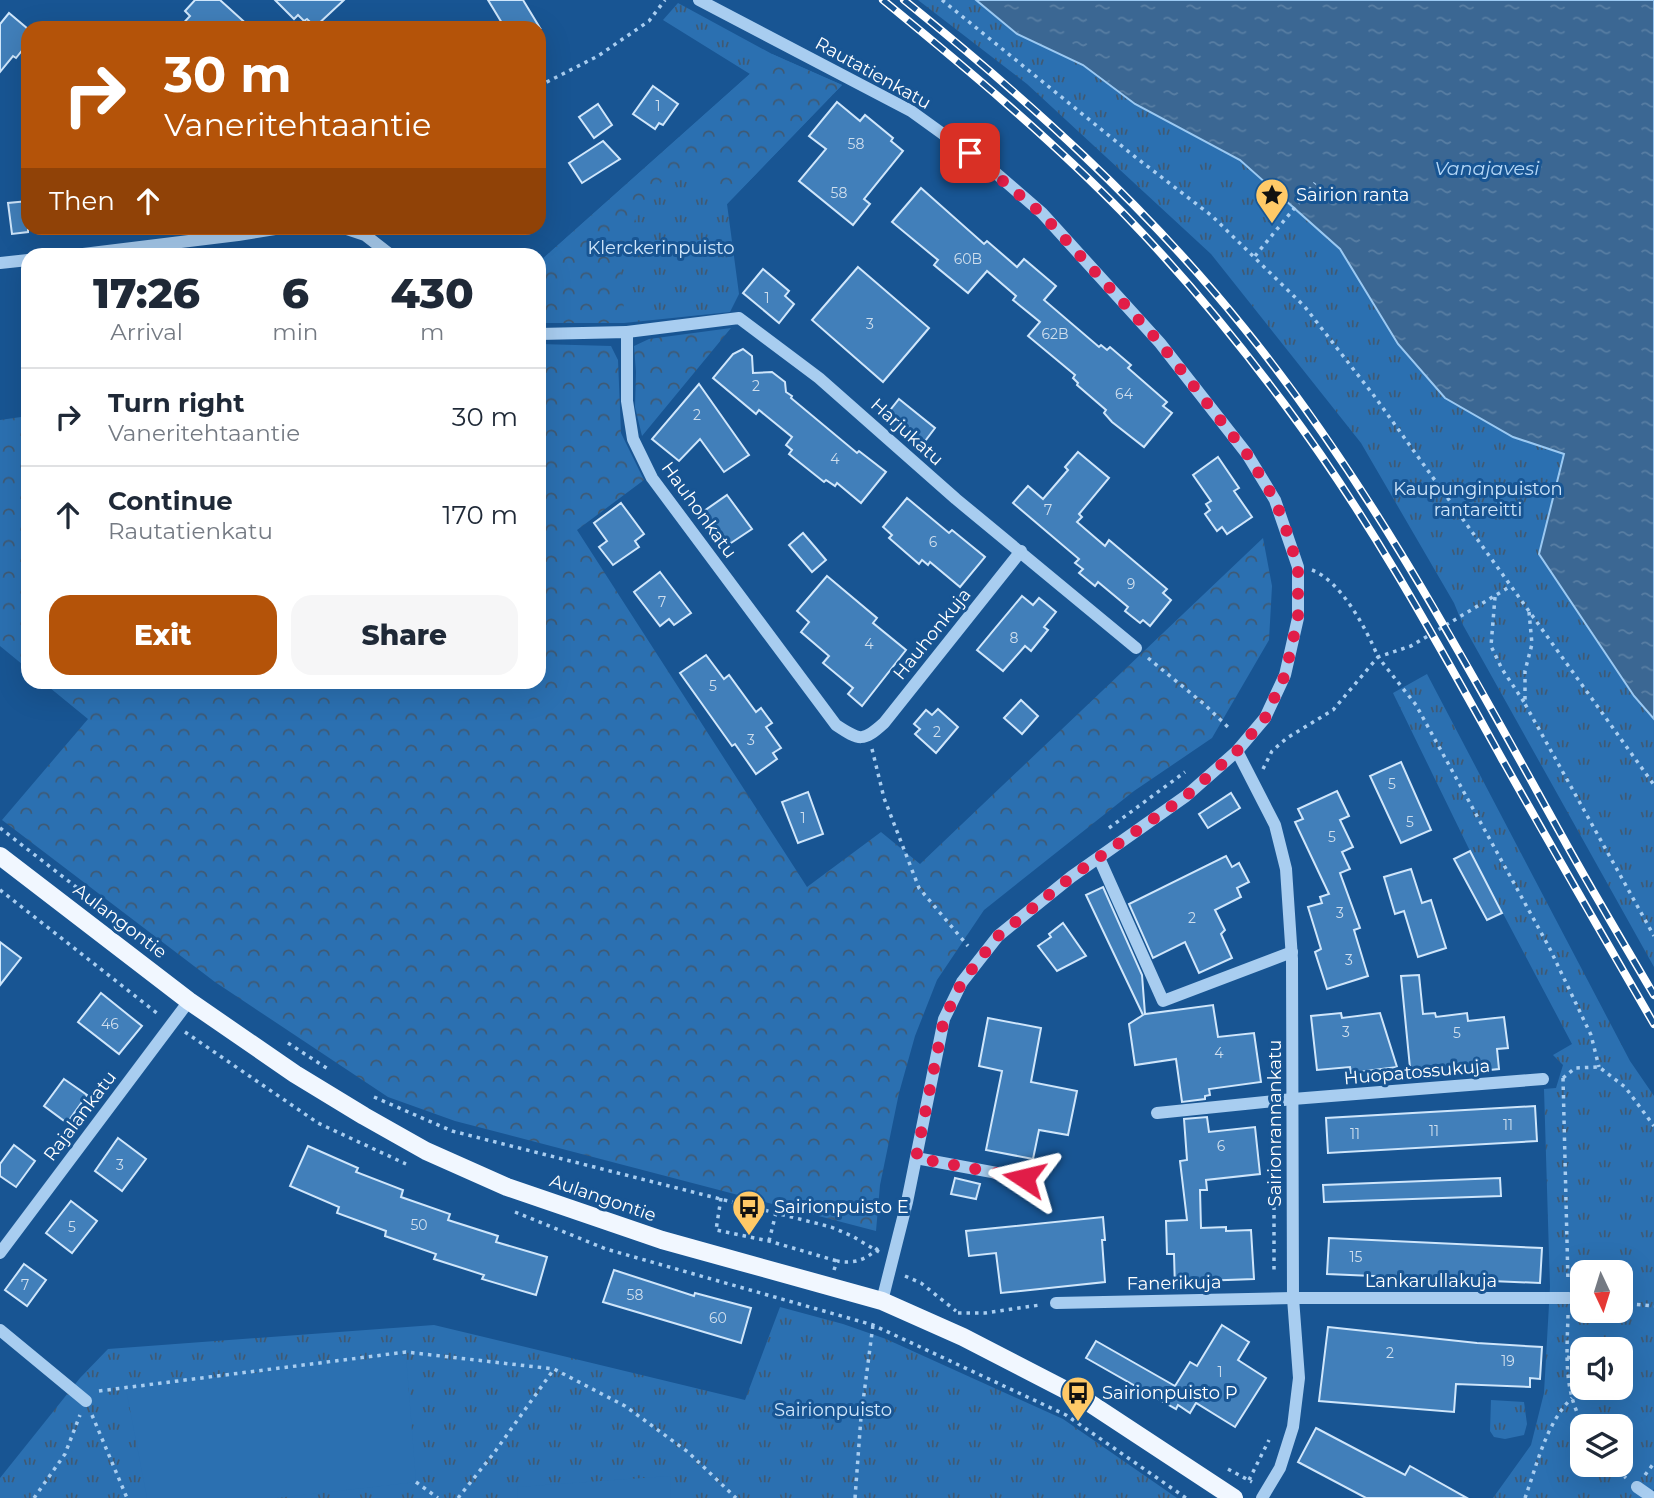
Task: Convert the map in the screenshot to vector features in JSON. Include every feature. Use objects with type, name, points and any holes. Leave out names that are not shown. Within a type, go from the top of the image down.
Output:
[{"type":"main road","name":"Aulangontie","points":[[0,856],[189,1001],[295,1074],[426,1151],[507,1186],[662,1240],[882,1301],[963,1337],[1086,1400],[1234,1498]]},
{"type":"street","name":"Rautatienkatu","points":[[699,0],[911,111],[990,168],[1042,214],[1160,343],[1247,454],[1275,500],[1298,567],[1298,618],[1285,675],[1265,718],[1237,751],[1186,796],[1071,877],[998,936],[962,982],[944,1019],[916,1158],[882,1301]]},
{"type":"street","points":[[132,248],[237,235]]},
{"type":"street","points":[[365,235],[382,248]]},
{"type":"street","points":[[0,263],[21,261]]},
{"type":"street","name":"Harjukatu","points":[[627,332],[739,318],[819,378],[956,499],[1136,648]]},
{"type":"street","points":[[546,334],[627,332]]},
{"type":"street","name":"Hauhonkatu","points":[[627,332],[627,401],[633,439],[652,478],[836,725],[859,738],[869,737]]},
{"type":"street","name":"Hauhonkuja","points":[[869,737],[884,723],[1021,551]]},
{"type":"street","name":"Sairionrannankatu","points":[[1237,751],[1275,825],[1286,869],[1292,953],[1293,1298],[1299,1378],[1293,1427],[1280,1468],[1266,1494]]},
{"type":"street","points":[[1099,859],[1163,1001],[1292,953]]},
{"type":"street","name":"Rajalankatu","points":[[0,1253],[189,1001]]},
{"type":"street","name":"Huopatossukuja","points":[[1157,1114],[1293,1099],[1543,1079]]},
{"type":"street","points":[[916,1158],[1024,1178]]},
{"type":"street","name":"Lankarullakuja","points":[[1293,1298],[1569,1298]]},
{"type":"street","name":"Fanerikuja","points":[[1056,1303],[1293,1298]]},
{"type":"street","points":[[0,1330],[86,1401]]},
{"type":"street","points":[[1637,1487],[1653,1498]]},
{"type":"path","points":[[546,82],[598,56],[649,21],[665,0]]},
{"type":"path","points":[[943,0],[1134,156],[1194,201],[1255,256],[1305,307],[1375,397],[1654,785]]},
{"type":"path","points":[[1255,256],[1315,183]]},
{"type":"path","points":[[1298,567],[1315,570],[1328,577],[1366,629],[1378,657],[1416,705],[1549,947],[1591,1035],[1599,1067],[1625,1087],[1654,1126]]},
{"type":"path","points":[[1272,751],[1287,738],[1333,710],[1378,657],[1411,646],[1511,586]]},
{"type":"path","points":[[1496,596],[1491,646],[1654,936]]},
{"type":"path","points":[[1525,704],[1525,671],[1532,644],[1529,611]]},
{"type":"path","points":[[1136,648],[1231,730]]},
{"type":"path","points":[[869,737],[884,798],[919,888],[971,949]]},
{"type":"path","points":[[1105,831],[1194,766]]},
{"type":"path","points":[[0,828],[124,925]]},
{"type":"path","points":[[282,1040],[334,1073]]},
{"type":"path","points":[[1570,1390],[1567,1377],[1569,1298],[1563,1078],[1575,1068],[1599,1067]]},
{"type":"path","points":[[371,1096],[452,1131],[831,1227],[877,1250],[892,1267],[907,1278],[921,1283],[968,1322]]},
{"type":"path","points":[[1274,1101],[1275,1299]]},
{"type":"path","points":[[721,1198],[716,1230],[769,1241],[836,1261]]},
{"type":"path","points":[[769,1241],[776,1213]]},
{"type":"path","points":[[877,1250],[881,1238]]},
{"type":"path","points":[[958,1313],[985,1313],[1056,1303]]},
{"type":"path","points":[[1633,1304],[1654,1306]]},
{"type":"path","points":[[855,1498],[861,1417],[873,1325]]},
{"type":"path","points":[[34,1498],[65,1454],[86,1401],[101,1389],[406,1352],[554,1369],[625,1406],[688,1452],[736,1498]]},
{"type":"path","points":[[458,1498],[554,1369]]},
{"type":"path","points":[[1525,1498],[1550,1430],[1561,1408],[1570,1400]]},
{"type":"path","points":[[86,1401],[127,1498]]},
{"type":"path","points":[[1249,1480],[1271,1435]]},
{"type":"path","points":[[1226,1468],[1249,1480],[1266,1494]]},
{"type":"path","points":[[416,1482],[438,1498]]},
{"type":"green space","name":"Kaupunginpuiston rantareitti","points":[[918,0],[976,0],[1017,34],[1083,65],[1135,104],[1240,160],[1340,249],[1398,344],[1513,437],[1564,454],[1539,554],[1634,696],[1654,719],[1654,967],[1463,625],[1454,603],[1361,443],[1211,254],[1027,84]]},
{"type":"green space","name":"Klerckerinpuisto","points":[[678,3],[772,54],[842,85],[727,204],[739,294],[730,312],[624,323],[546,323],[546,256],[750,74],[663,20]]},
{"type":"green space","points":[[772,54],[842,85],[727,204],[705,179],[672,168],[636,216],[621,264],[624,323],[546,323],[546,256]]},
{"type":"green space","points":[[731,328],[642,436],[635,407],[634,346],[649,339]]},
{"type":"green space","points":[[546,344],[611,346],[618,360],[621,433],[644,480],[577,530],[807,887],[881,832],[920,864],[1263,538],[1272,586],[1269,640],[1212,738],[1134,791],[984,910],[937,980],[915,1036],[899,1093],[880,1185],[876,1231],[455,1121],[388,1097],[215,982],[2,820],[88,719],[51,689],[546,689]]},
{"type":"green space","points":[[21,417],[21,663],[0,646],[0,420]]},
{"type":"green space","points":[[1427,674],[1630,1061],[1654,1096],[1654,1489],[1646,1498],[1493,1498],[1531,1445],[1544,1393],[1550,1287],[1544,1089],[1556,1088],[1563,1065],[1553,1055],[1572,1044],[1470,851],[1393,693]]},
{"type":"green space","name":"Sairionpuisto","points":[[780,1307],[886,1339],[1063,1419],[1177,1498],[0,1498],[0,1478],[80,1378],[108,1349],[434,1325],[745,1400]]},
{"type":"green space","points":[[406,1355],[416,1482],[277,1498],[147,1498],[126,1389]]},
{"type":"green space","points":[[1491,1400],[1524,1402],[1527,1424],[1524,1435],[1505,1439],[1494,1437],[1490,1431]]},
{"type":"green space","points":[[670,1476],[671,1498],[518,1498],[517,1487]]},
{"type":"water","name":"Vanajavesi","points":[[976,0],[1654,0],[1654,719],[1634,696],[1539,554],[1564,454],[1513,437],[1445,398],[1398,344],[1340,249],[1240,160],[1135,104],[1083,65],[1017,34]]},
{"type":"building","points":[[195,0],[220,0],[243,21],[185,21],[190,16],[185,11]]},
{"type":"building","points":[[275,0],[344,0],[321,21],[304,21],[298,15],[294,19]]},
{"type":"building","points":[[488,0],[523,0],[536,21],[501,21]]},
{"type":"building","points":[[9,13],[21,23],[21,52],[16,58],[13,56],[0,72],[0,24]]},
{"type":"building","points":[[653,86],[678,104],[663,125],[659,123],[655,129],[633,114]]},
{"type":"building","points":[[837,102],[860,121],[865,115],[893,138],[891,141],[903,151],[864,199],[870,204],[853,225],[799,181],[826,149],[809,136]]},
{"type":"building","points":[[598,104],[612,125],[594,138],[579,117]]},
{"type":"building","points":[[603,141],[620,159],[582,183],[569,163]]},
{"type":"building","points":[[921,188],[984,244],[987,241],[1017,267],[1024,259],[1056,286],[1044,300],[1099,347],[1101,345],[1107,350],[1110,347],[1131,365],[1128,368],[1167,402],[1163,406],[1172,413],[1144,447],[1112,422],[1104,413],[1106,410],[1077,385],[1073,378],[1075,375],[1028,336],[1040,322],[1013,300],[1016,296],[987,271],[968,293],[934,265],[938,260],[892,222]]},
{"type":"building","points":[[21,202],[21,233],[12,234],[8,203]]},
{"type":"building","points":[[858,267],[929,328],[883,382],[812,320]]},
{"type":"building","points":[[763,269],[789,291],[785,296],[794,304],[779,323],[743,293]]},
{"type":"building","points":[[743,349],[752,356],[753,373],[772,372],[785,382],[786,392],[791,398],[857,453],[859,451],[886,472],[861,503],[837,483],[835,486],[826,480],[824,482],[789,454],[792,450],[786,445],[792,437],[759,410],[756,414],[713,378],[733,354]]},
{"type":"building","points":[[699,384],[749,455],[724,472],[700,439],[679,461],[652,439]]},
{"type":"building","points":[[899,399],[935,428],[919,449],[883,419]]},
{"type":"building","points":[[1078,452],[1109,478],[1079,514],[1082,517],[1077,522],[1105,546],[1109,540],[1167,589],[1163,593],[1171,600],[1150,626],[1143,620],[1140,623],[1125,611],[1128,607],[1098,582],[1095,586],[1079,573],[1083,569],[1075,563],[1079,559],[1013,503],[1028,486],[1043,499],[1068,470],[1065,467]]},
{"type":"building","points":[[1218,457],[1239,488],[1234,491],[1252,517],[1227,534],[1222,527],[1217,531],[1205,514],[1210,510],[1206,504],[1211,501],[1193,475]]},
{"type":"building","points":[[727,495],[752,529],[728,545],[704,511]]},
{"type":"building","points":[[907,498],[949,533],[952,530],[985,557],[960,587],[930,562],[928,565],[922,560],[919,564],[889,538],[892,535],[883,527]]},
{"type":"building","points":[[621,503],[644,534],[635,541],[639,547],[613,565],[599,547],[607,541],[594,523]]},
{"type":"building","points":[[803,533],[826,560],[812,572],[789,545]]},
{"type":"building","points":[[660,572],[691,613],[674,625],[669,619],[660,626],[634,592]]},
{"type":"building","points":[[827,576],[877,618],[873,623],[906,650],[862,706],[848,694],[853,688],[823,663],[829,656],[801,632],[809,622],[797,611]]},
{"type":"building","points":[[1022,596],[1033,605],[1039,598],[1056,612],[1044,627],[1048,630],[1031,651],[1025,646],[1003,671],[977,650]]},
{"type":"building","points":[[706,655],[724,679],[729,675],[756,712],[761,708],[772,723],[766,727],[781,748],[773,753],[777,759],[756,774],[735,744],[732,746],[680,673]]},
{"type":"building","points":[[1021,700],[1038,716],[1022,734],[1004,718]]},
{"type":"building","points":[[938,709],[958,727],[936,753],[915,734],[920,729],[914,724],[926,710],[932,715]]},
{"type":"building","points":[[1401,762],[1431,830],[1401,843],[1370,776]]},
{"type":"building","points":[[1337,791],[1349,816],[1340,820],[1353,847],[1342,852],[1350,869],[1340,873],[1360,928],[1354,930],[1368,976],[1327,989],[1315,952],[1321,949],[1308,907],[1322,903],[1320,897],[1329,894],[1295,822],[1303,819],[1298,809]]},
{"type":"building","points":[[808,792],[823,834],[798,843],[782,802]]},
{"type":"building","points":[[1231,793],[1240,808],[1208,828],[1199,814]]},
{"type":"building","points":[[1470,851],[1502,913],[1487,920],[1454,859]]},
{"type":"building","points":[[1226,856],[1232,867],[1239,863],[1249,882],[1237,888],[1241,897],[1215,910],[1225,930],[1221,934],[1232,958],[1199,973],[1185,942],[1153,958],[1129,904]]},
{"type":"building","points":[[1411,869],[1422,903],[1431,900],[1446,948],[1418,957],[1404,911],[1395,914],[1384,877]]},
{"type":"building","points":[[1103,887],[1142,975],[1145,1014],[1213,1005],[1218,1037],[1254,1033],[1261,1082],[1209,1089],[1210,1095],[1205,1096],[1205,1099],[1182,1102],[1176,1059],[1135,1065],[1129,1024],[1143,1015],[1086,895]]},
{"type":"building","points":[[1063,923],[1086,956],[1057,971],[1038,946],[1051,937],[1049,934]]},
{"type":"building","points":[[0,942],[21,958],[0,985]]},
{"type":"building","points":[[1419,975],[1423,1014],[1435,1013],[1436,1017],[1467,1013],[1468,1021],[1504,1017],[1508,1048],[1497,1049],[1499,1069],[1411,1078],[1401,976]]},
{"type":"building","points":[[101,993],[142,1026],[119,1054],[78,1022]]},
{"type":"building","points":[[1341,1013],[1342,1018],[1380,1013],[1397,1067],[1351,1073],[1350,1067],[1317,1070],[1311,1016]]},
{"type":"building","points":[[988,1018],[1041,1028],[1031,1082],[1077,1091],[1068,1135],[1039,1130],[1033,1159],[986,1150],[1002,1071],[979,1066]]},
{"type":"building","points":[[64,1079],[87,1095],[67,1123],[44,1106]]},
{"type":"building","points":[[1535,1106],[1537,1141],[1328,1153],[1326,1118]]},
{"type":"building","points":[[1207,1117],[1209,1132],[1255,1127],[1260,1174],[1206,1180],[1207,1190],[1200,1190],[1201,1228],[1251,1230],[1254,1279],[1200,1281],[1201,1288],[1175,1289],[1174,1254],[1167,1254],[1166,1221],[1187,1220],[1180,1161],[1187,1160],[1184,1119]]},
{"type":"building","points":[[118,1138],[146,1159],[122,1191],[95,1171]]},
{"type":"building","points":[[14,1145],[35,1161],[16,1187],[0,1176],[0,1164]]},
{"type":"building","points":[[308,1146],[358,1168],[356,1172],[403,1190],[401,1197],[450,1214],[448,1220],[498,1236],[496,1242],[547,1257],[536,1295],[482,1279],[484,1275],[434,1259],[436,1254],[385,1236],[386,1231],[337,1213],[339,1207],[290,1186]]},
{"type":"building","points":[[955,1178],[980,1184],[976,1199],[951,1194]]},
{"type":"building","points":[[1500,1178],[1501,1196],[1324,1202],[1323,1185]]},
{"type":"building","points":[[71,1201],[97,1221],[72,1253],[46,1233]]},
{"type":"building","points":[[1103,1217],[1105,1282],[1001,1293],[996,1253],[969,1256],[966,1231]]},
{"type":"building","points":[[1329,1238],[1542,1248],[1540,1283],[1327,1274]]},
{"type":"building","points":[[24,1264],[46,1280],[27,1306],[5,1290]]},
{"type":"building","points":[[614,1270],[694,1296],[695,1293],[751,1308],[741,1343],[603,1302]]},
{"type":"building","points":[[1222,1325],[1249,1342],[1238,1360],[1266,1378],[1235,1427],[1196,1403],[1190,1413],[1178,1405],[1176,1409],[1086,1358],[1096,1341],[1175,1386],[1190,1362],[1197,1366]]},
{"type":"building","points":[[1328,1327],[1542,1347],[1540,1379],[1530,1378],[1530,1387],[1456,1384],[1454,1412],[1319,1401]]},
{"type":"building","points":[[1316,1428],[1405,1475],[1410,1466],[1467,1498],[1366,1498],[1298,1462]]},
{"type":"railway","points":[[883,0],[1038,132],[1126,216],[1209,308],[1285,405],[1400,578],[1654,1024]]},
{"type":"railway","points":[[904,0],[1040,115],[1125,196],[1206,283],[1291,389],[1335,451],[1417,580],[1654,995]]},
{"type":"place","name":"Sairion ranta","points":[[1272,225]]},
{"type":"place","name":"Sairionpuisto E","points":[[749,1237]]},
{"type":"place","name":"Sairionpuisto P","points":[[1078,1423]]},
{"type":"route","points":[[970,153],[1042,214],[1160,343],[1247,454],[1275,500],[1298,567],[1298,618],[1285,675],[1265,718],[1237,751],[1186,796],[1071,877],[998,936],[962,982],[944,1019],[916,1158],[1024,1178]]}]
